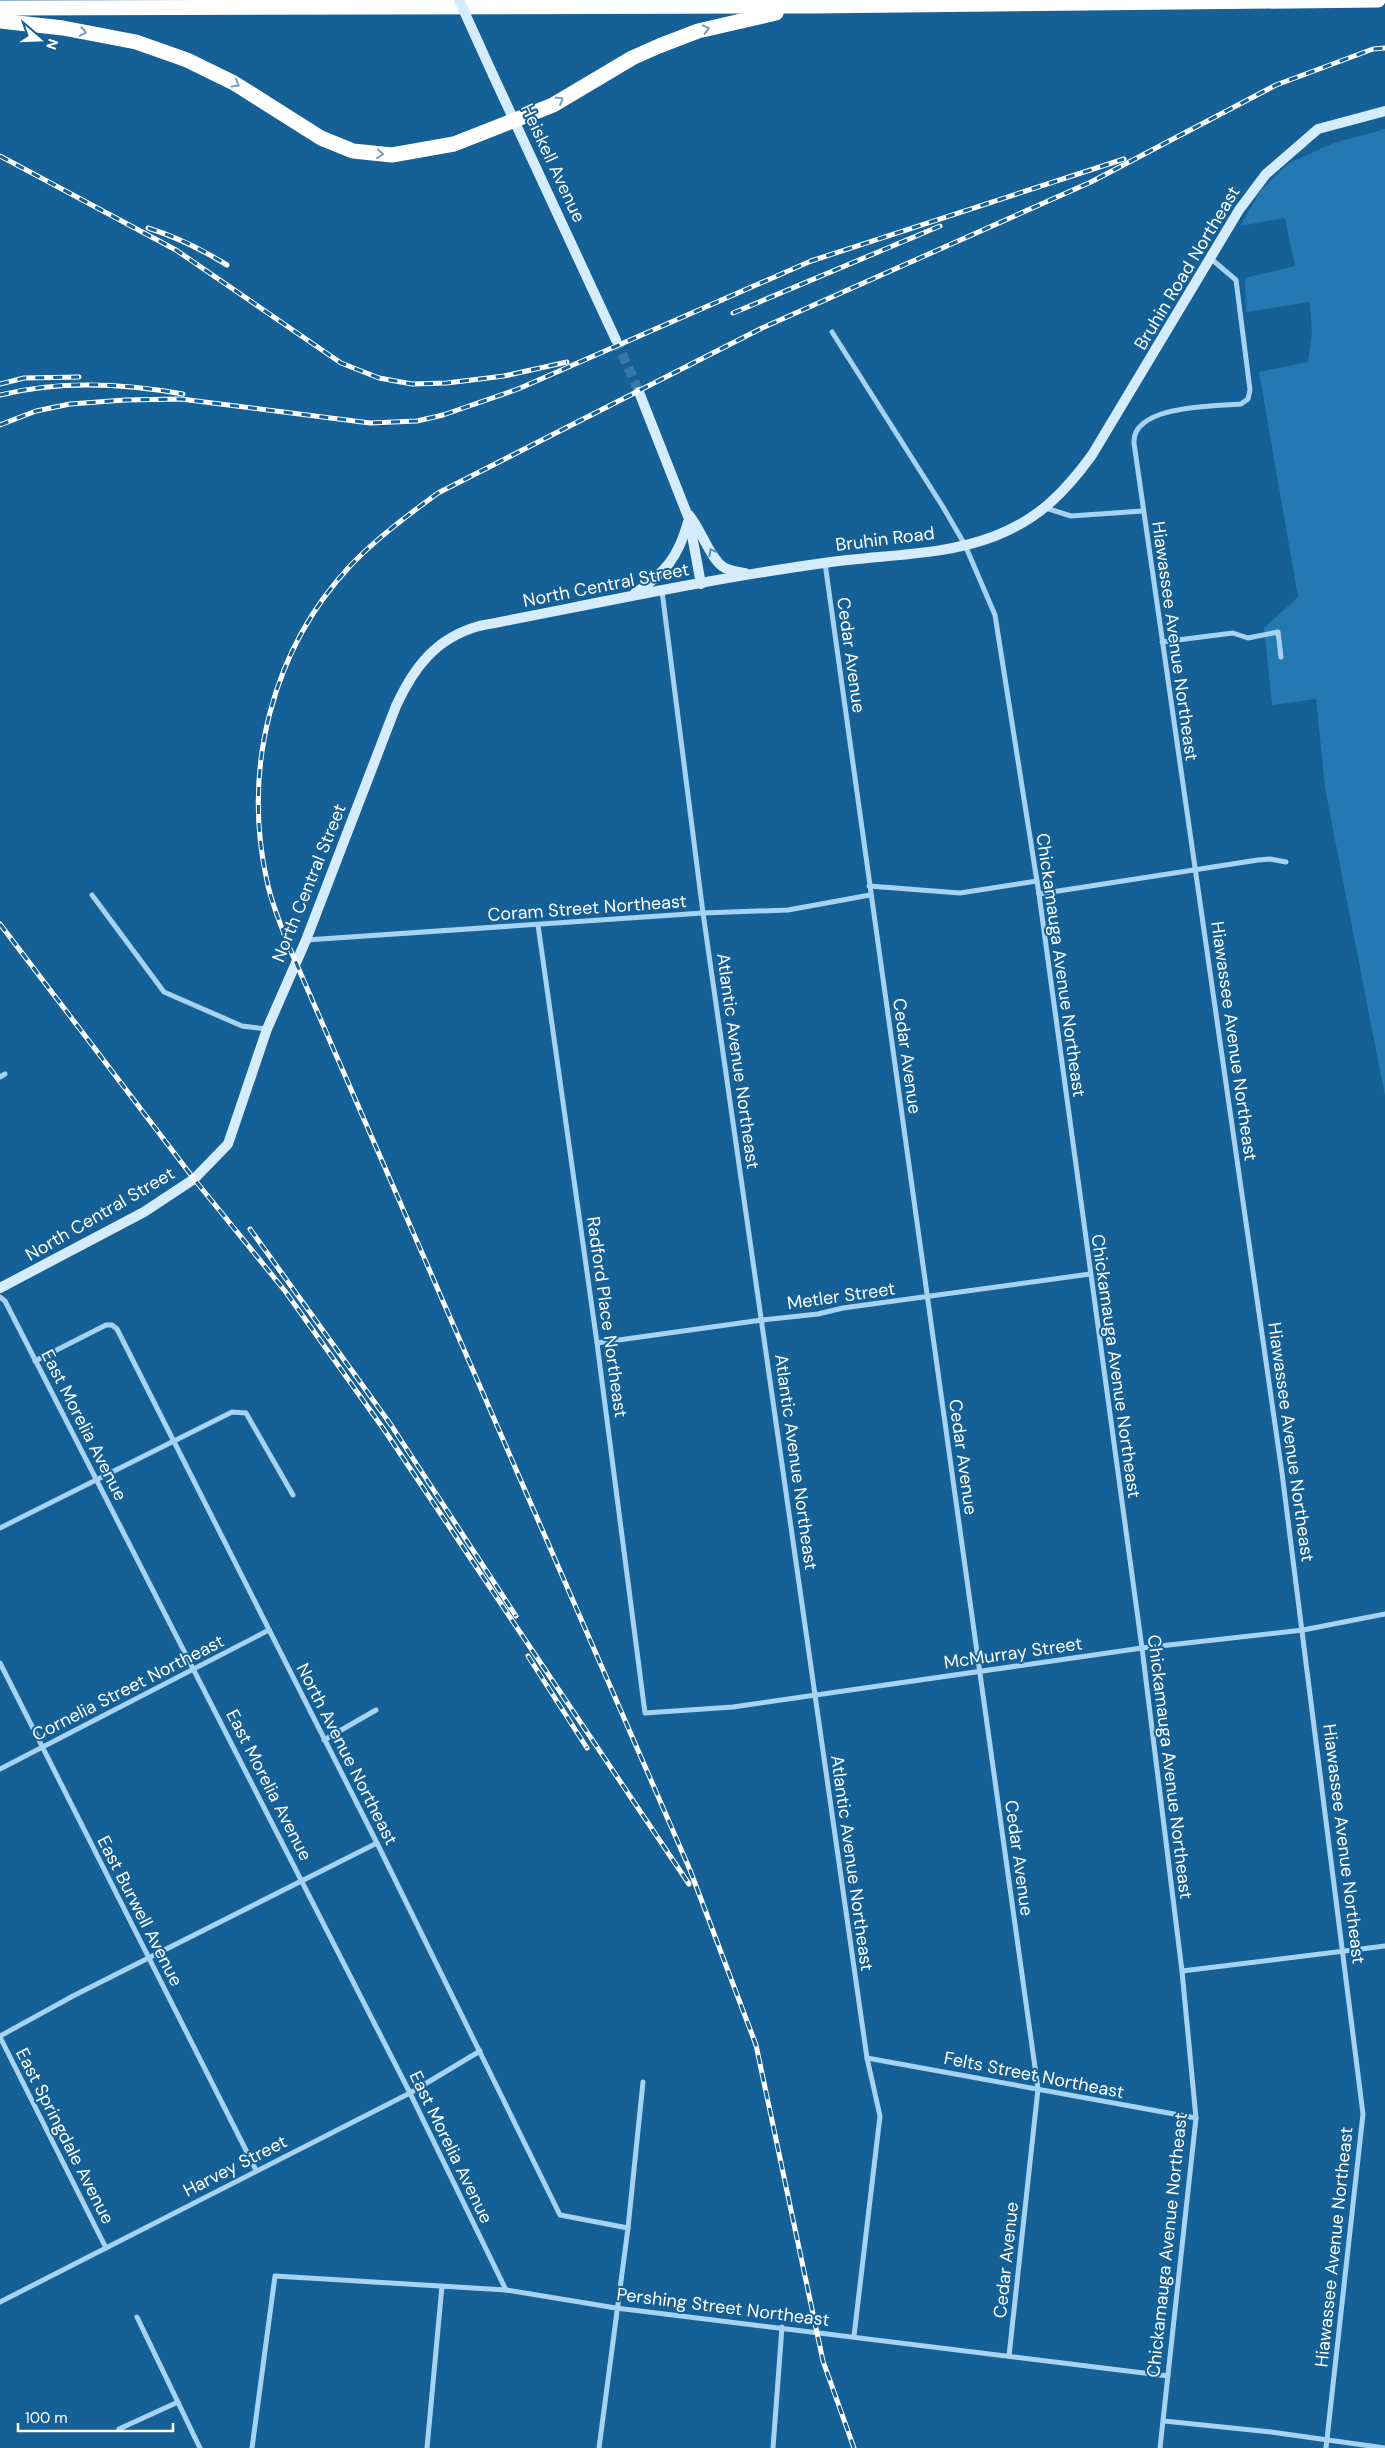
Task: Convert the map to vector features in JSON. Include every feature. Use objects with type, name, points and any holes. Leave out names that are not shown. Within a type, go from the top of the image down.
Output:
[{"type":"highway","points":[[0,8],[812,6],[1378,0]]},
{"type":"highway","points":[[0,21],[63,28],[136,42],[187,60],[234,83],[321,138],[353,151],[392,155],[454,144],[516,120],[552,105],[632,58],[698,31],[812,6]]},
{"type":"main road","name":"Heiskell Avenue","points":[[459,0],[616,340]]},
{"type":"main road","name":"Bruhin Road Northeast","points":[[1060,494],[1077,476],[1109,428],[1251,192],[1279,162],[1318,129],[1385,111]]},
{"type":"main road","points":[[639,392],[687,515],[701,584]]},
{"type":"main road","name":"Bruhin Road","points":[[701,584],[825,562],[965,545],[1010,529],[1046,508],[1060,494]]},
{"type":"main road","points":[[687,515],[697,524],[719,564],[730,570],[751,575]]},
{"type":"main road","points":[[631,597],[649,584],[670,564],[682,543],[687,515]]},
{"type":"main road","name":"North Central Street","points":[[0,1288],[144,1212],[194,1179],[228,1144],[267,1029],[306,940],[396,706],[412,674],[429,653],[451,637],[479,626],[701,584]]},
{"type":"street","name":"Hiawassee Avenue Northeast","points":[[1210,258],[1236,280],[1250,390],[1248,399],[1242,404],[1179,410],[1155,417],[1144,422],[1138,429],[1134,435],[1134,443],[1142,511],[1303,1630],[1363,2114],[1326,2448]]},
{"type":"street","name":"Chickamauga Avenue Northeast","points":[[832,332],[965,545],[995,615],[1037,881],[1142,1648],[1182,1971],[1196,2118],[1160,2448]]},
{"type":"street","points":[[1046,508],[1071,516],[1142,511]]},
{"type":"street","name":"Cedar Avenue","points":[[825,562],[1038,2089],[1009,2356]]},
{"type":"street","name":"Atlantic Avenue Northeast","points":[[662,590],[703,913],[814,1695],[867,2058],[880,2116],[854,2336]]},
{"type":"street","points":[[1162,642],[1233,634],[1248,638],[1278,632],[1281,657]]},
{"type":"street","points":[[1039,894],[1258,860],[1286,862]]},
{"type":"street","points":[[869,886],[960,893],[1037,881]]},
{"type":"street","name":"Coram Street Northeast","points":[[306,940],[703,913],[788,910],[870,895]]},
{"type":"street","points":[[92,896],[164,992],[242,1026],[267,1029]]},
{"type":"street","name":"Radford Place Northeast","points":[[538,925],[597,1343],[644,1713]]},
{"type":"street","name":"Metler Street","points":[[597,1343],[818,1314],[843,1308],[1090,1274]]},
{"type":"street","name":"East Morelia Avenue","points":[[0,1297],[4,1301],[97,1480],[302,1881],[410,2093],[506,2290]]},
{"type":"street","name":"North Avenue Northeast","points":[[34,1361],[106,1325],[112,1325],[117,1329],[377,1843],[560,2215],[628,2228]]},
{"type":"street","points":[[0,1528],[232,1412],[246,1413],[293,1495]]},
{"type":"street","name":"McMurray Street","points":[[644,1713],[733,1707],[1142,1648],[1303,1630],[1385,1614]]},
{"type":"street","name":"Cornelia Street Northeast","points":[[0,1770],[269,1630]]},
{"type":"street","name":"East Burwell Avenue","points":[[0,1664],[256,2170]]},
{"type":"street","points":[[324,1740],[376,1710]]},
{"type":"street","points":[[0,2037],[73,1996],[377,1843]]},
{"type":"street","points":[[1182,1971],[1385,1946]]},
{"type":"street","name":"East Springdale Avenue","points":[[0,2037],[106,2248]]},
{"type":"street","name":"Harvey Street","points":[[0,2302],[410,2093],[480,2051]]},
{"type":"street","name":"Felts Street Northeast","points":[[867,2058],[1196,2118]]},
{"type":"street","points":[[599,2448],[628,2228],[643,2082]]},
{"type":"street","name":"Pershing Street Northeast","points":[[252,2448],[275,2276],[506,2290],[616,2308],[1168,2376]]},
{"type":"street","points":[[426,2448],[442,2286]]},
{"type":"street","points":[[137,2317],[200,2448]]},
{"type":"street","points":[[773,2448],[782,2327]]},
{"type":"street","points":[[119,2429],[178,2402]]},
{"type":"street","points":[[1164,2422],[1271,2432],[1385,2448]]},
{"type":"shaded area","points":[[1385,129],[1385,1096],[1325,788],[1316,699],[1272,705],[1264,628],[1298,597],[1259,372],[1308,362],[1312,332],[1310,302],[1246,312],[1245,278],[1295,266],[1285,218],[1240,226],[1261,190],[1289,163],[1334,143]]},
{"type":"tunnel","points":[[616,340],[639,392]]},
{"type":"railway","points":[[854,2448],[823,2361],[756,2045],[690,1870],[287,942],[273,904],[260,839],[258,796],[262,754],[270,712],[283,672],[301,634],[324,598],[351,565],[371,545],[438,493],[762,328],[1091,182],[1276,85],[1373,49],[1385,48]]},
{"type":"railway","points":[[0,156],[176,250],[341,363],[379,378],[412,384],[447,383],[504,376],[567,362]]},
{"type":"railway","points":[[0,425],[36,411],[70,404],[125,400],[181,399],[370,423],[417,421],[443,415],[518,389],[811,261],[1124,159]]},
{"type":"railway","points":[[733,313],[940,226]]},
{"type":"railway","points":[[148,228],[189,244],[227,265]]},
{"type":"railway","points":[[0,384],[24,378],[79,377]]},
{"type":"railway","points":[[0,395],[23,390],[69,385],[137,387],[183,394]]},
{"type":"railway","points":[[0,924],[194,1179],[285,1291],[385,1431],[689,1884]]},
{"type":"railway","points":[[250,1229],[391,1425],[516,1616]]},
{"type":"railway","points":[[528,1656],[587,1748]]}]
